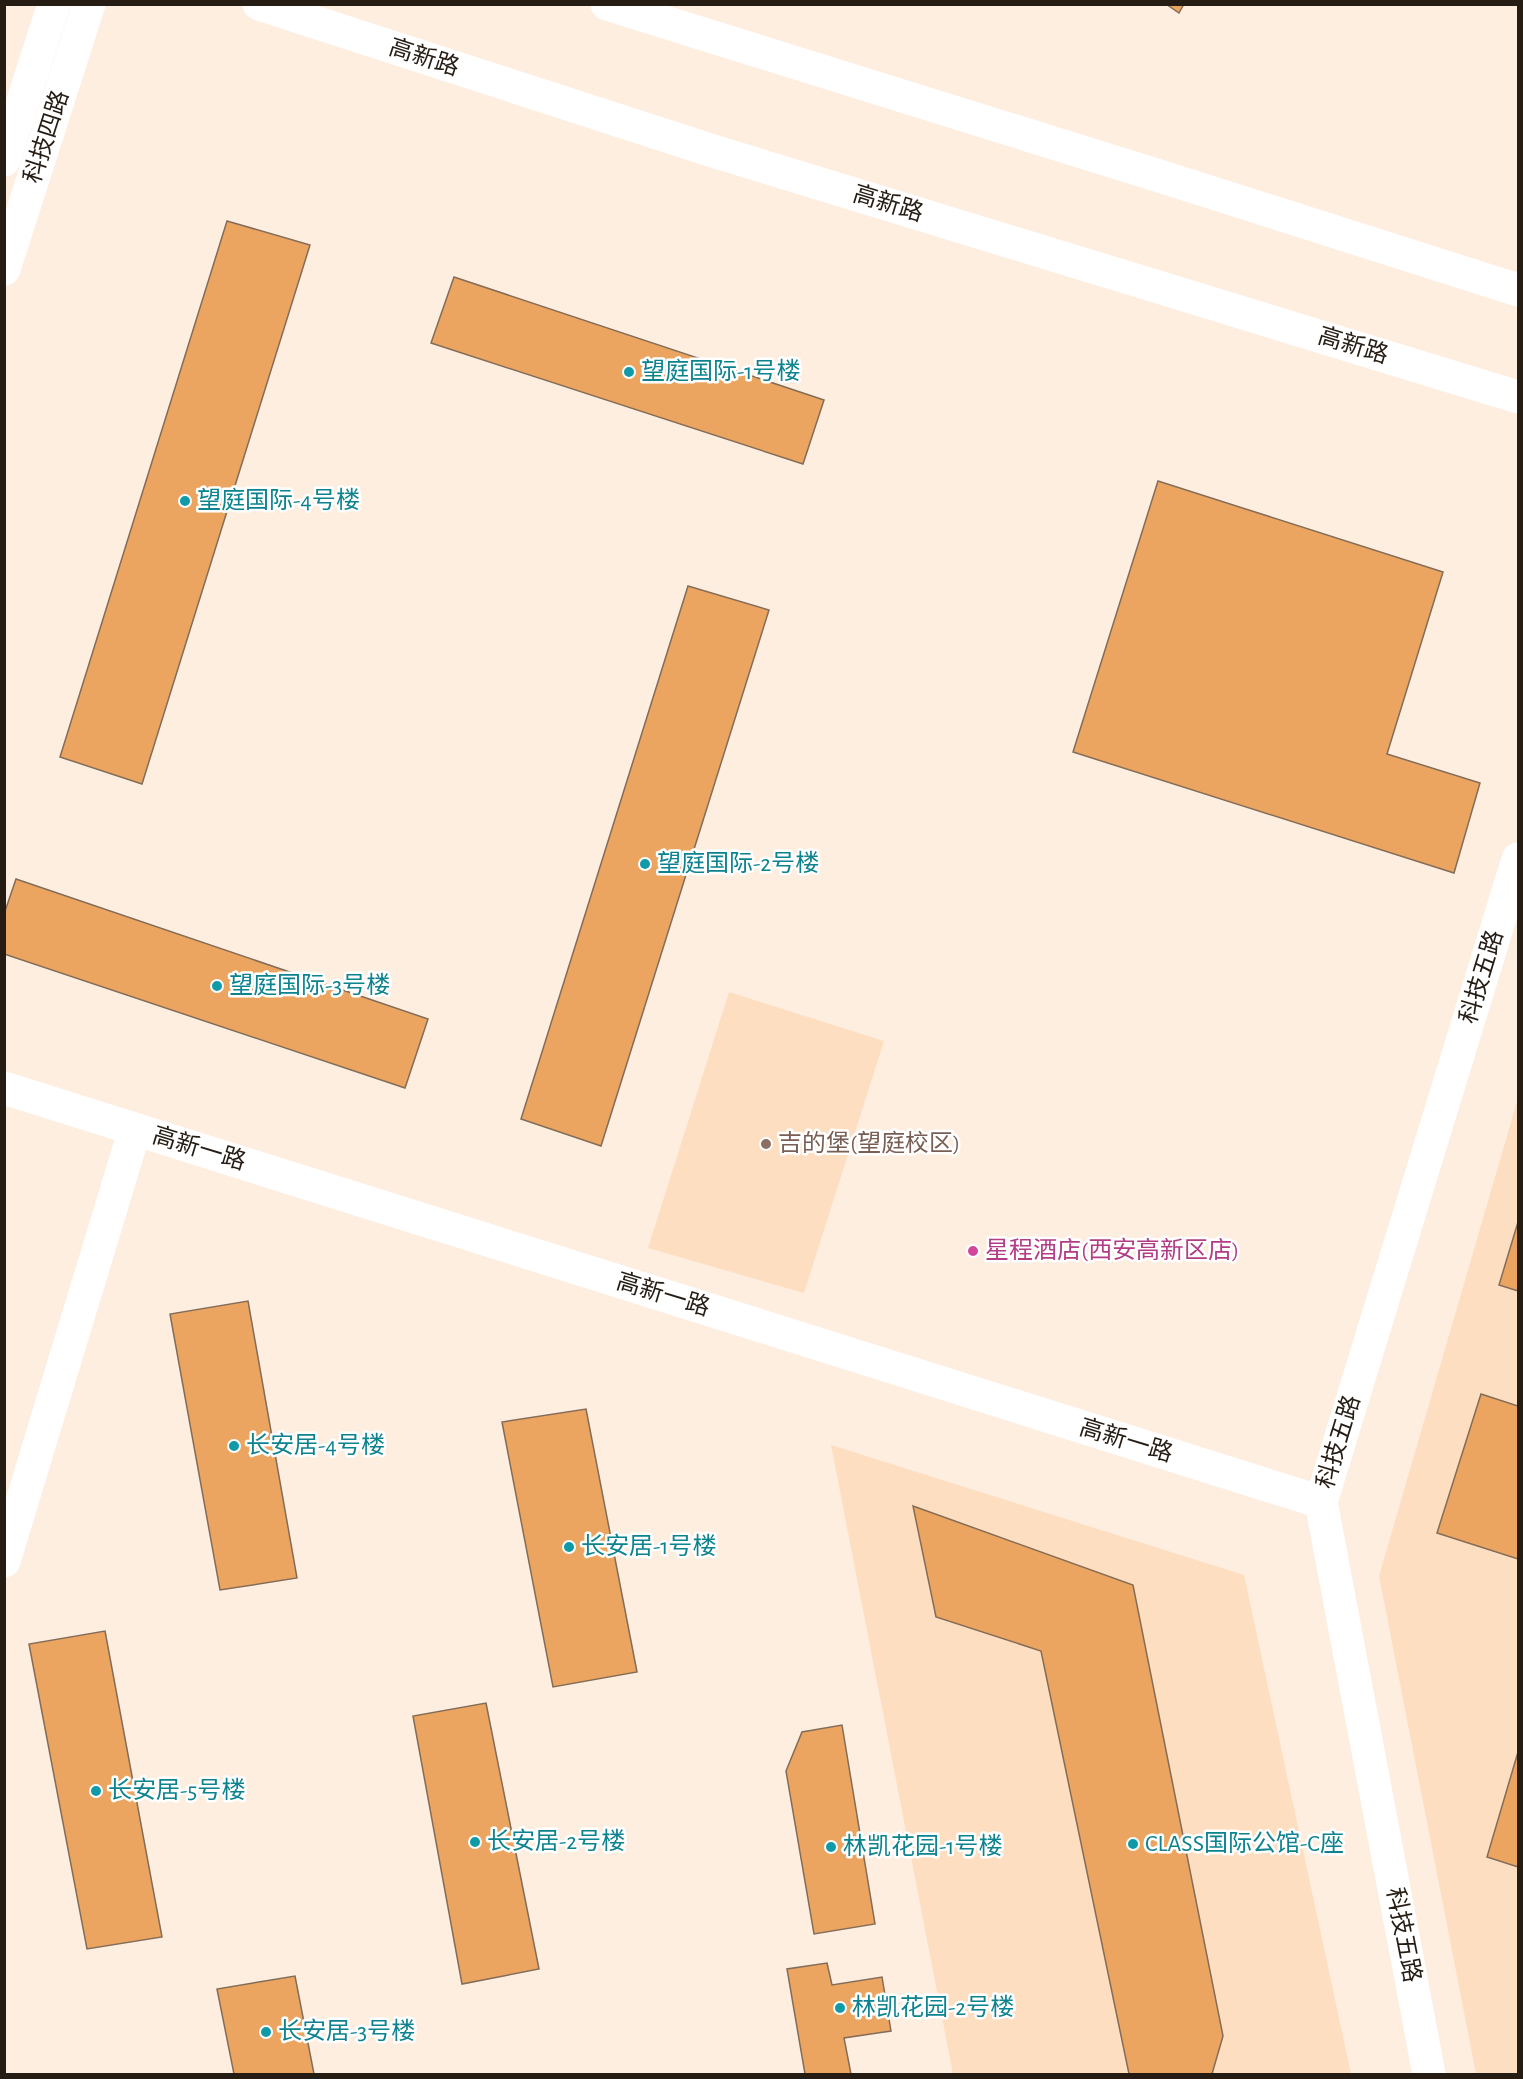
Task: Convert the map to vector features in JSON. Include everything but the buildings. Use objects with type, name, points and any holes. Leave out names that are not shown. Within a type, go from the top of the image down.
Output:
[{"type":"street","name":"科技四路","points":[[4,160],[54,4]]},
{"type":"street","name":"科技四路","points":[[4,269],[89,4]]},
{"type":"street","name":"高新路","points":[[259,4],[713,151],[1518,397]]},
{"type":"street","points":[[607,4],[1158,175],[1518,290]]},
{"type":"street","name":"科技五路","points":[[1429,2074],[1321,1502],[1518,859]]},
{"type":"street","name":"高新一路","points":[[4,1088],[1321,1502]]},
{"type":"street","points":[[4,1561],[135,1129]]},
{"type":"shaded area","name":"吉的堡(望庭校区)","points":[[729,992],[884,1041],[804,1293],[648,1248]]},
{"type":"shaded area","points":[[1518,1098],[1518,2074],[1476,2074],[1379,1576]]},
{"type":"shaded area","points":[[831,1445],[1244,1575],[1351,2074],[953,2074]]},
{"type":"place","name":"望庭国际-1号楼","points":[[629,372]]},
{"type":"place","name":"望庭国际-4号楼","points":[[185,501]]},
{"type":"place","name":"望庭国际-2号楼","points":[[645,864]]},
{"type":"place","name":"望庭国际-3号楼","points":[[217,986]]},
{"type":"place","name":"吉的堡(望庭校区)","points":[[766,1144]]},
{"type":"place","name":"星程酒店(西安高新区店)","points":[[973,1251]]},
{"type":"place","name":"长安居-4号楼","points":[[234,1446]]},
{"type":"place","name":"长安居-1号楼","points":[[569,1547]]},
{"type":"place","name":"长安居-5号楼","points":[[96,1791]]},
{"type":"place","name":"长安居-2号楼","points":[[475,1842]]},
{"type":"place","name":"CLASS国际公馆-C座","points":[[1133,1844]]},
{"type":"place","name":"林凯花园-1号楼","points":[[831,1847]]},
{"type":"place","name":"林凯花园-2号楼","points":[[840,2008]]},
{"type":"place","name":"长安居-3号楼","points":[[266,2032]]}]
